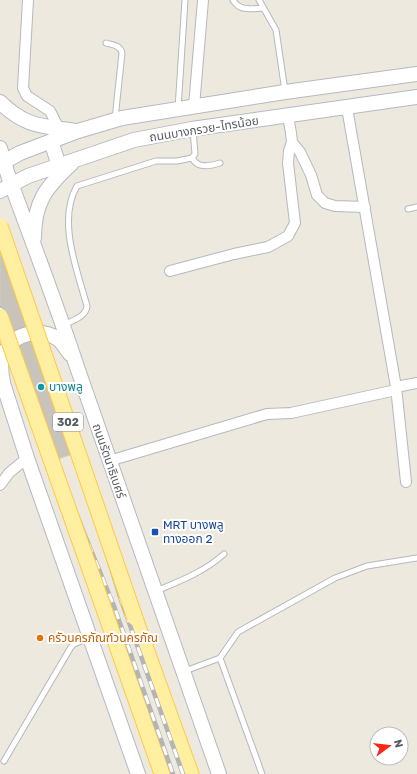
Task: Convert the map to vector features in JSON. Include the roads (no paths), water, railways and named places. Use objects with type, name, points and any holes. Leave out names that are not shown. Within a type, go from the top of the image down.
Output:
[{"type":"main road","name":"ถนนบางกรวย-ไทรน้อย","points":[[1,158],[20,153],[78,131],[115,120],[178,108],[417,74]]},
{"type":"main road","name":"ถนนบางกรวย-ไทรน้อย","points":[[6,188],[28,176],[134,140],[192,129],[417,97]]},
{"type":"main road","points":[[0,102],[10,112],[28,122],[78,131]]},
{"type":"main road","points":[[51,141],[59,166]]},
{"type":"main road","name":"ถนนรัตนาธิเบศร์","points":[[1,158],[6,188],[34,246],[63,325],[76,367],[219,774]]},
{"type":"main road","points":[[34,246],[36,212],[42,198],[51,184],[75,160]]},
{"type":"main road","name":"302","points":[[0,226],[135,618],[191,774]]},
{"type":"main road","name":"302","points":[[0,316],[162,774]]},
{"type":"main road","points":[[76,367],[71,354],[59,340],[47,334],[37,332],[15,339],[5,351],[2,362],[2,380],[27,458],[89,638],[138,774]]},
{"type":"street","points":[[28,0],[23,88],[27,96],[50,111],[59,128]]},
{"type":"street","points":[[194,106],[203,0]]},
{"type":"street","points":[[347,108],[396,388],[406,482]]},
{"type":"street","points":[[288,116],[292,142],[300,152],[317,195],[325,203],[335,206],[365,207]]},
{"type":"street","points":[[170,271],[234,254],[268,247],[288,236],[295,223],[288,164],[288,151],[292,142]]},
{"type":"street","points":[[109,461],[267,414],[291,413],[417,383]]},
{"type":"street","points":[[0,485],[9,474],[27,458]]},
{"type":"lane","points":[[178,108],[185,0]]},
{"type":"lane","points":[[233,0],[236,5],[243,9],[262,8]]},
{"type":"lane","points":[[258,0],[276,30],[285,92]]},
{"type":"lane","points":[[106,43],[118,46],[122,53],[115,120]]},
{"type":"lane","points":[[63,325],[84,315],[87,306],[71,246],[68,225],[71,200],[77,186],[156,161],[178,161],[192,158],[195,154],[192,129]]},
{"type":"lane","points":[[192,158],[200,165],[206,166],[220,163]]},
{"type":"lane","points":[[408,209],[417,207]]},
{"type":"lane","points":[[155,591],[193,575],[214,563],[224,554]]},
{"type":"lane","points":[[182,672],[220,658],[238,632],[335,578],[367,566],[417,558]]},
{"type":"lane","points":[[4,761],[71,648],[74,644],[89,638]]},
{"type":"lane","points":[[220,658],[262,774]]},
{"type":"railway","points":[[0,238],[72,442],[122,603],[183,774]]},
{"type":"railway","points":[[0,308],[50,450],[114,606],[173,774]]},
{"type":"place","name":"บางพลู","points":[[41,387]]},
{"type":"place","name":"MRT บางพลู ทางออก 2","points":[[155,532]]},
{"type":"place","name":"ครัวนครภัณฑ์วนครภัณ","points":[[40,638]]}]
